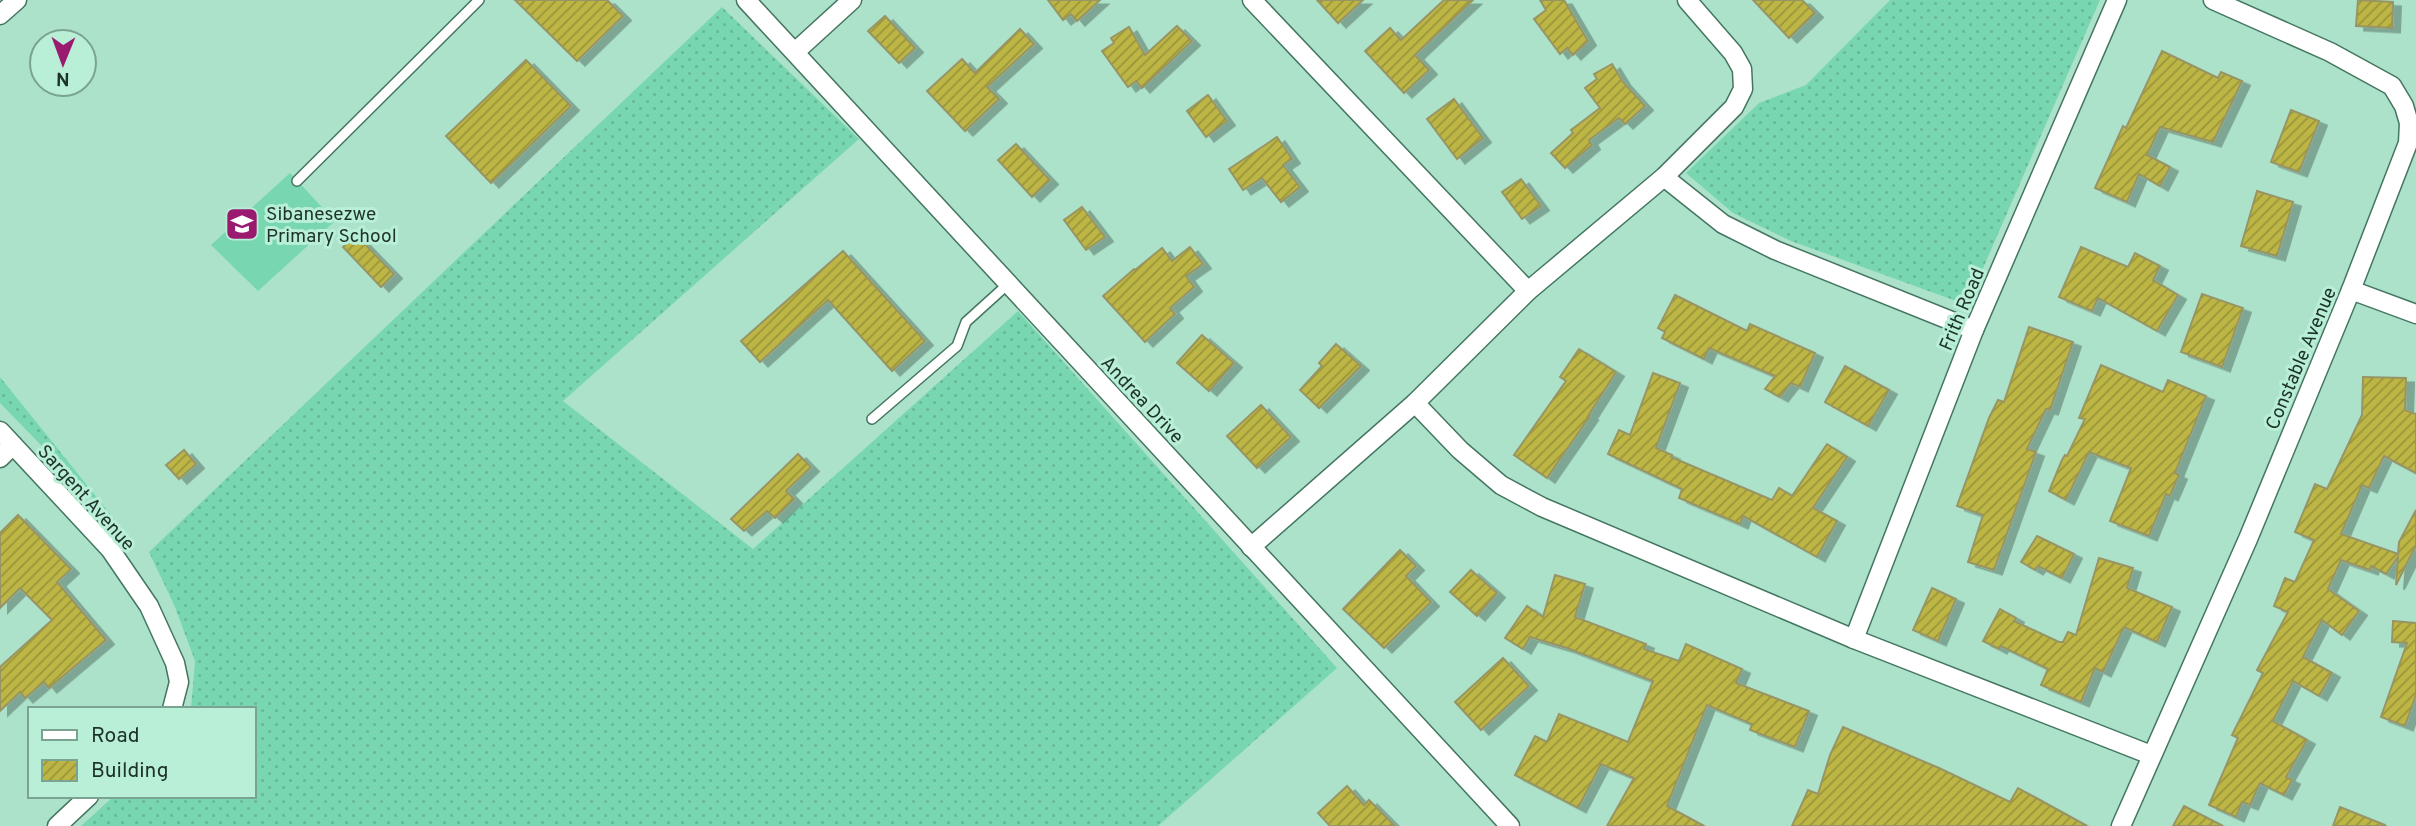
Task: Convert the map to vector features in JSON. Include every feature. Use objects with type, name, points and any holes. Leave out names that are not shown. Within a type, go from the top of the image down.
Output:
[{"type":"street","points":[[0,15],[17,0]]},
{"type":"street","name":"Andrea Drive","points":[[746,0],[1510,826]]},
{"type":"street","points":[[795,52],[852,0]]},
{"type":"street","points":[[1252,0],[1528,291]]},
{"type":"street","points":[[1251,547],[1415,403],[1528,291],[1664,177],[1734,107],[1742,89],[1742,69],[1733,53],[1687,0]]},
{"type":"street","name":"Frith Road","points":[[1854,639],[1974,330],[2117,0]]},
{"type":"street","name":"Constable Avenue","points":[[2122,826],[2248,539],[2409,142],[2409,123],[2404,106],[2392,86],[2330,52],[2213,0]]},
{"type":"street","points":[[1664,177],[1723,224],[1775,250],[1974,330]]},
{"type":"street","points":[[2351,290],[2416,314]]},
{"type":"street","points":[[1415,403],[1460,450],[1501,485],[1542,507],[1854,639],[2151,755]]},
{"type":"street","name":"Sargent Avenue","points":[[0,431],[7,451],[110,549],[149,606],[175,663],[179,682],[173,707]]},
{"type":"street","points":[[57,826],[87,798]]},
{"type":"lane","points":[[297,181],[479,0]]},
{"type":"lane","points":[[872,419],[957,346],[966,322],[1009,284]]},
{"type":"green space","points":[[1890,0],[2100,0],[1967,305],[1791,241],[1733,213],[1686,173],[1759,103],[1806,85]]},
{"type":"green space","points":[[722,7],[859,139],[563,401],[753,549],[1018,311],[1337,668],[1158,826],[81,826],[112,798],[256,798],[256,707],[191,707],[195,661],[175,607],[149,552]]},
{"type":"green space","points":[[290,173],[335,221],[258,291],[211,245]]},
{"type":"green space","points":[[0,377],[119,525],[0,403]]},
{"type":"building","points":[[515,0],[607,0],[623,16],[577,61]]},
{"type":"building","points":[[1048,0],[1100,0],[1077,21],[1071,14],[1063,20]]},
{"type":"building","points":[[1317,0],[1363,0],[1338,23]]},
{"type":"building","points":[[1444,0],[1473,0],[1415,55],[1429,70],[1404,93],[1365,51],[1390,28],[1401,40]]},
{"type":"building","points":[[1540,0],[1564,0],[1588,41],[1573,55],[1567,48],[1560,54],[1534,19],[1546,10]]},
{"type":"building","points":[[1753,0],[1802,0],[1815,13],[1789,38]]},
{"type":"building","points":[[2358,0],[2393,2],[2392,28],[2356,26]]},
{"type":"building","points":[[885,16],[915,48],[899,63],[868,31]]},
{"type":"building","points":[[1177,26],[1192,41],[1142,88],[1136,81],[1128,87],[1102,51],[1114,43],[1111,38],[1129,27],[1145,55]]},
{"type":"building","points":[[1020,29],[1034,44],[987,87],[999,99],[965,131],[927,91],[962,59],[975,73]]},
{"type":"building","points":[[2162,51],[2218,78],[2221,72],[2242,81],[2213,142],[2160,127],[2147,155],[2170,167],[2160,186],[2139,174],[2127,202],[2095,188]]},
{"type":"building","points":[[526,60],[571,106],[491,183],[446,136]]},
{"type":"building","points":[[1612,64],[1623,82],[1645,106],[1625,124],[1619,118],[1589,140],[1592,145],[1565,168],[1551,153],[1573,133],[1571,130],[1600,108],[1585,88],[1597,79],[1594,74]]},
{"type":"building","points":[[1208,95],[1227,121],[1206,137],[1187,111]]},
{"type":"building","points":[[1454,99],[1483,138],[1457,159],[1427,119]]},
{"type":"building","points":[[2291,110],[2319,121],[2299,172],[2271,162]]},
{"type":"building","points":[[1277,137],[1292,159],[1283,165],[1300,187],[1281,202],[1262,178],[1243,190],[1229,169]]},
{"type":"building","points":[[1016,144],[1050,180],[1032,197],[998,160]]},
{"type":"building","points":[[1521,179],[1541,206],[1522,219],[1502,192]]},
{"type":"building","points":[[2257,191],[2293,202],[2277,256],[2241,246]]},
{"type":"building","points":[[1082,207],[1105,237],[1086,250],[1064,220]]},
{"type":"building","points":[[356,235],[394,274],[381,287],[343,247]]},
{"type":"building","points":[[1190,247],[1203,264],[1186,276],[1194,287],[1170,308],[1175,314],[1145,342],[1103,296],[1162,248],[1172,261]]},
{"type":"building","points":[[2081,247],[2128,267],[2135,253],[2160,266],[2153,280],[2178,295],[2157,331],[2098,298],[2092,311],[2059,297]]},
{"type":"building","points":[[843,251],[925,341],[892,371],[828,300],[760,362],[741,341]]},
{"type":"building","points":[[2202,294],[2243,308],[2222,367],[2181,352]]},
{"type":"building","points":[[1675,295],[1747,331],[1750,324],[1815,353],[1800,387],[1791,383],[1780,397],[1765,389],[1775,376],[1709,348],[1704,359],[1662,338],[1665,332],[1658,328]]},
{"type":"building","points":[[2029,327],[2073,342],[2050,410],[2046,409],[2027,449],[2036,452],[1994,570],[1968,562],[1983,515],[1957,506],[1989,418],[1998,400],[2004,402]]},
{"type":"building","points":[[1202,335],[1234,363],[1209,391],[1177,363]]},
{"type":"building","points":[[1336,344],[1361,366],[1319,408],[1300,390],[1322,366],[1319,363]]},
{"type":"building","points":[[1579,349],[1616,372],[1590,416],[1547,478],[1514,455],[1566,381],[1560,377]]},
{"type":"building","points":[[2101,365],[2163,392],[2168,380],[2206,396],[2175,473],[2179,475],[2170,496],[2166,494],[2149,536],[2110,521],[2131,468],[2089,452],[2066,500],[2049,491],[2062,460],[2067,456],[2085,419],[2079,418]]},
{"type":"building","points":[[1845,366],[1889,390],[1868,426],[1825,402]]},
{"type":"building","points":[[1653,373],[1680,383],[1656,448],[1672,455],[1671,457],[1772,500],[1779,488],[1792,496],[1827,444],[1847,457],[1813,508],[1837,521],[1817,557],[1743,516],[1740,524],[1679,498],[1682,489],[1608,454],[1619,430],[1630,435]]},
{"type":"building","points":[[2363,377],[2406,378],[2405,410],[2416,414],[2416,473],[2384,456],[2369,488],[2362,485],[2341,534],[2398,554],[2399,542],[2416,510],[2416,545],[2396,585],[2398,557],[2386,574],[2371,566],[2370,570],[2341,560],[2328,589],[2359,611],[2342,635],[2322,620],[2303,657],[2332,673],[2319,696],[2293,681],[2273,721],[2307,740],[2286,777],[2292,780],[2284,795],[2260,783],[2250,805],[2242,802],[2236,817],[2209,805],[2238,738],[2232,735],[2263,673],[2257,670],[2288,612],[2274,606],[2285,578],[2295,582],[2314,540],[2295,532],[2315,484],[2327,489],[2362,415]]},
{"type":"building","points":[[1261,405],[1291,437],[1257,468],[1227,436]]},
{"type":"building","points":[[184,450],[196,464],[179,479],[166,465]]},
{"type":"building","points":[[798,454],[811,467],[786,491],[794,499],[775,518],[767,511],[744,531],[731,519]]},
{"type":"building","points":[[18,515],[71,569],[57,582],[106,640],[49,688],[44,682],[25,698],[20,692],[0,711],[0,667],[52,620],[20,588],[0,608],[0,533]]},
{"type":"building","points":[[2037,536],[2074,554],[2062,578],[2038,566],[2035,570],[2021,562]]},
{"type":"building","points":[[1400,550],[1416,566],[1406,576],[1431,602],[1384,648],[1343,609]]},
{"type":"building","points":[[2099,558],[2133,568],[2127,588],[2172,607],[2157,642],[2124,627],[2103,672],[2095,668],[2081,702],[2041,685],[2048,669],[2001,646],[1999,649],[1983,641],[2000,609],[2016,618],[2014,621],[2059,642],[2063,642],[2068,632],[2076,635]]},
{"type":"building","points":[[1471,570],[1497,593],[1477,616],[1450,592]]},
{"type":"building","points":[[1555,575],[1585,584],[1575,617],[1646,644],[1644,649],[1679,661],[1686,644],[1742,669],[1736,683],[1809,711],[1795,747],[1750,730],[1752,724],[1707,705],[1667,806],[1704,826],[1607,826],[1634,778],[1601,764],[1578,808],[1515,775],[1535,736],[1547,742],[1559,714],[1628,742],[1653,681],[1567,648],[1530,637],[1523,649],[1505,638],[1527,606],[1543,617]]},
{"type":"building","points":[[1932,588],[1956,599],[1938,641],[1913,630]]},
{"type":"building","points":[[2393,621],[2416,623],[2416,695],[2405,726],[2381,717],[2407,643],[2392,642]]},
{"type":"building","points":[[1503,658],[1529,686],[1481,730],[1455,702]]},
{"type":"building","points":[[1843,727],[2010,802],[2018,788],[2087,826],[1792,826],[1808,790],[1818,794],[1830,755]]},
{"type":"building","points":[[1347,786],[1364,805],[1369,800],[1395,826],[1330,826],[1318,813]]},
{"type":"building","points":[[2184,806],[2223,826],[2173,826]]},
{"type":"building","points":[[2340,807],[2385,825],[2385,826],[2333,826]]},
{"type":"place","name":"Sibanesezwe Primary School","points":[[242,224]]}]
